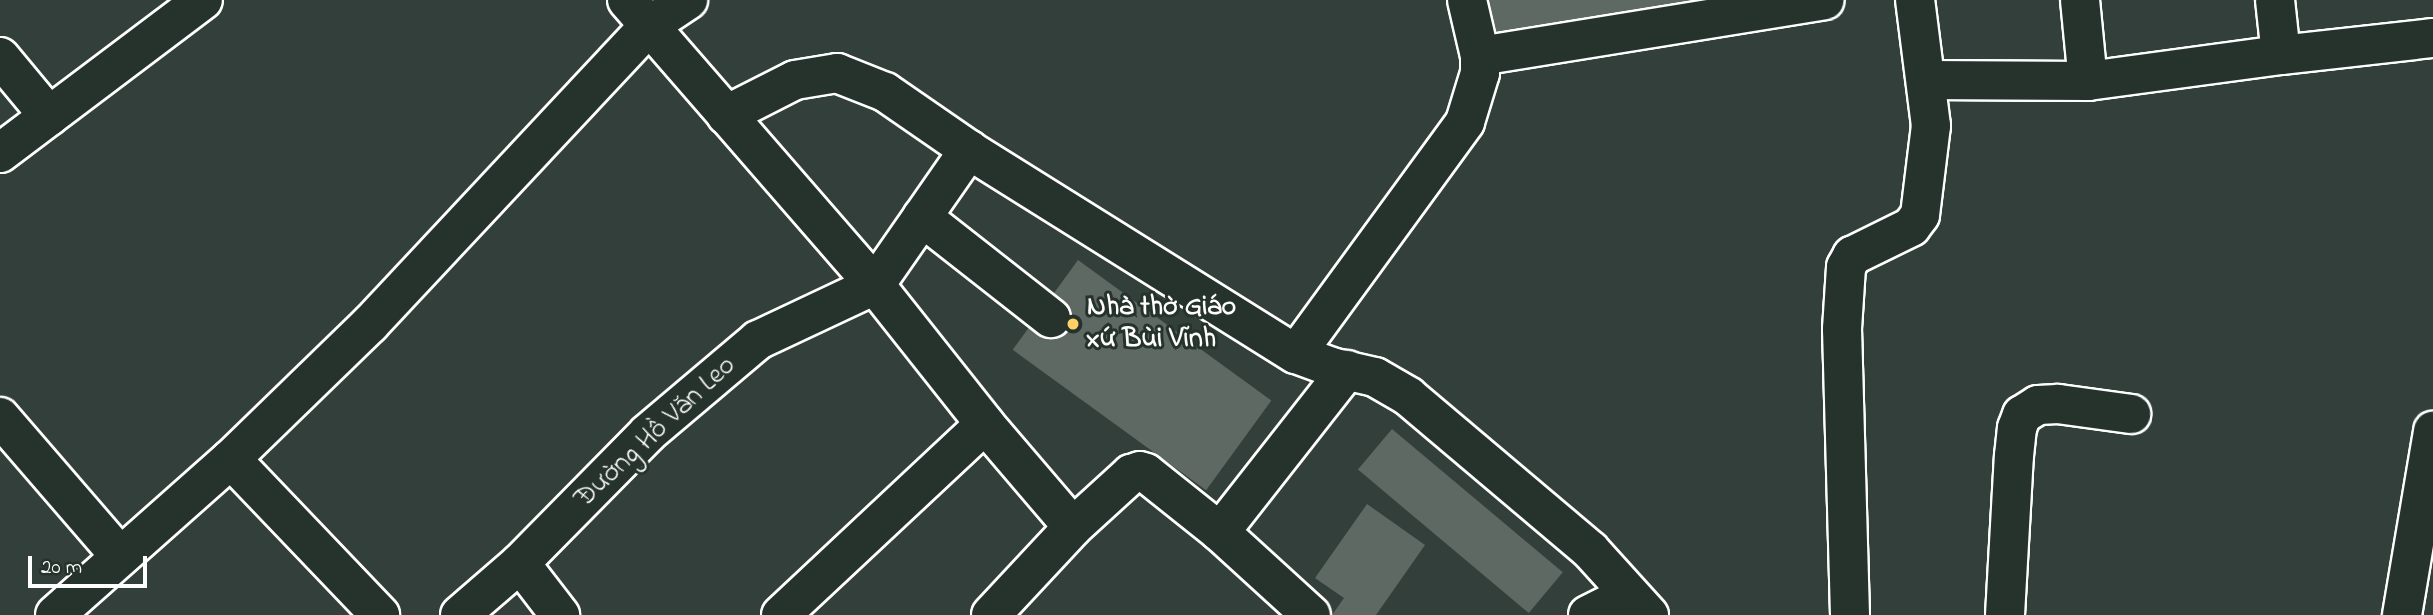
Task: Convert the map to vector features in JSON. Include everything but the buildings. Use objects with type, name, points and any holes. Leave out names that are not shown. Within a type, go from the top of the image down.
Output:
[{"type":"street","points":[[0,153],[203,0]]},
{"type":"street","points":[[55,615],[232,458],[370,324],[638,13],[688,0]]},
{"type":"street","points":[[1296,354],[1465,122],[1480,73],[1480,56],[1467,0]]},
{"type":"street","points":[[1480,56],[1824,0]]},
{"type":"street","points":[[1850,615],[1842,329],[1846,267],[1852,256],[1911,227],[1920,215],[1931,126],[1915,0]]},
{"type":"street","points":[[2080,0],[2088,81]]},
{"type":"street","points":[[2275,0],[2281,55]]},
{"type":"street","points":[[638,13],[875,285],[985,424],[1073,527]]},
{"type":"street","points":[[1927,80],[2088,81],[2146,76],[2281,55],[2433,38]]},
{"type":"street","points":[[0,57],[49,116]]},
{"type":"street","points":[[726,115],[795,80],[837,73],[885,92],[968,150],[1296,354],[1331,368],[1375,377],[1409,397],[1475,450],[1604,563],[1639,605],[1587,615]]},
{"type":"street","points":[[875,285],[968,150]]},
{"type":"street","points":[[922,217],[1051,318]]},
{"type":"street","name":"Đường Hồ Văn Leo","points":[[460,615],[520,563],[648,433],[758,340],[875,285]]},
{"type":"street","points":[[1220,532],[1347,370]]},
{"type":"street","points":[[2005,615],[2014,456],[2017,428],[2022,415],[2038,405],[2058,404],[2131,414]]},
{"type":"street","points":[[0,417],[120,556]]},
{"type":"street","points":[[781,615],[985,424]]},
{"type":"street","points":[[2402,615],[2433,431]]},
{"type":"street","points":[[232,458],[380,615]]},
{"type":"street","points":[[991,615],[1073,527],[1124,481],[1140,471],[1220,532],[1311,615]]},
{"type":"street","points":[[520,563],[560,615]]},
{"type":"place","name":"Nhà thờ Giáo xứ Bùi Vĩnh","points":[[1073,324]]}]
